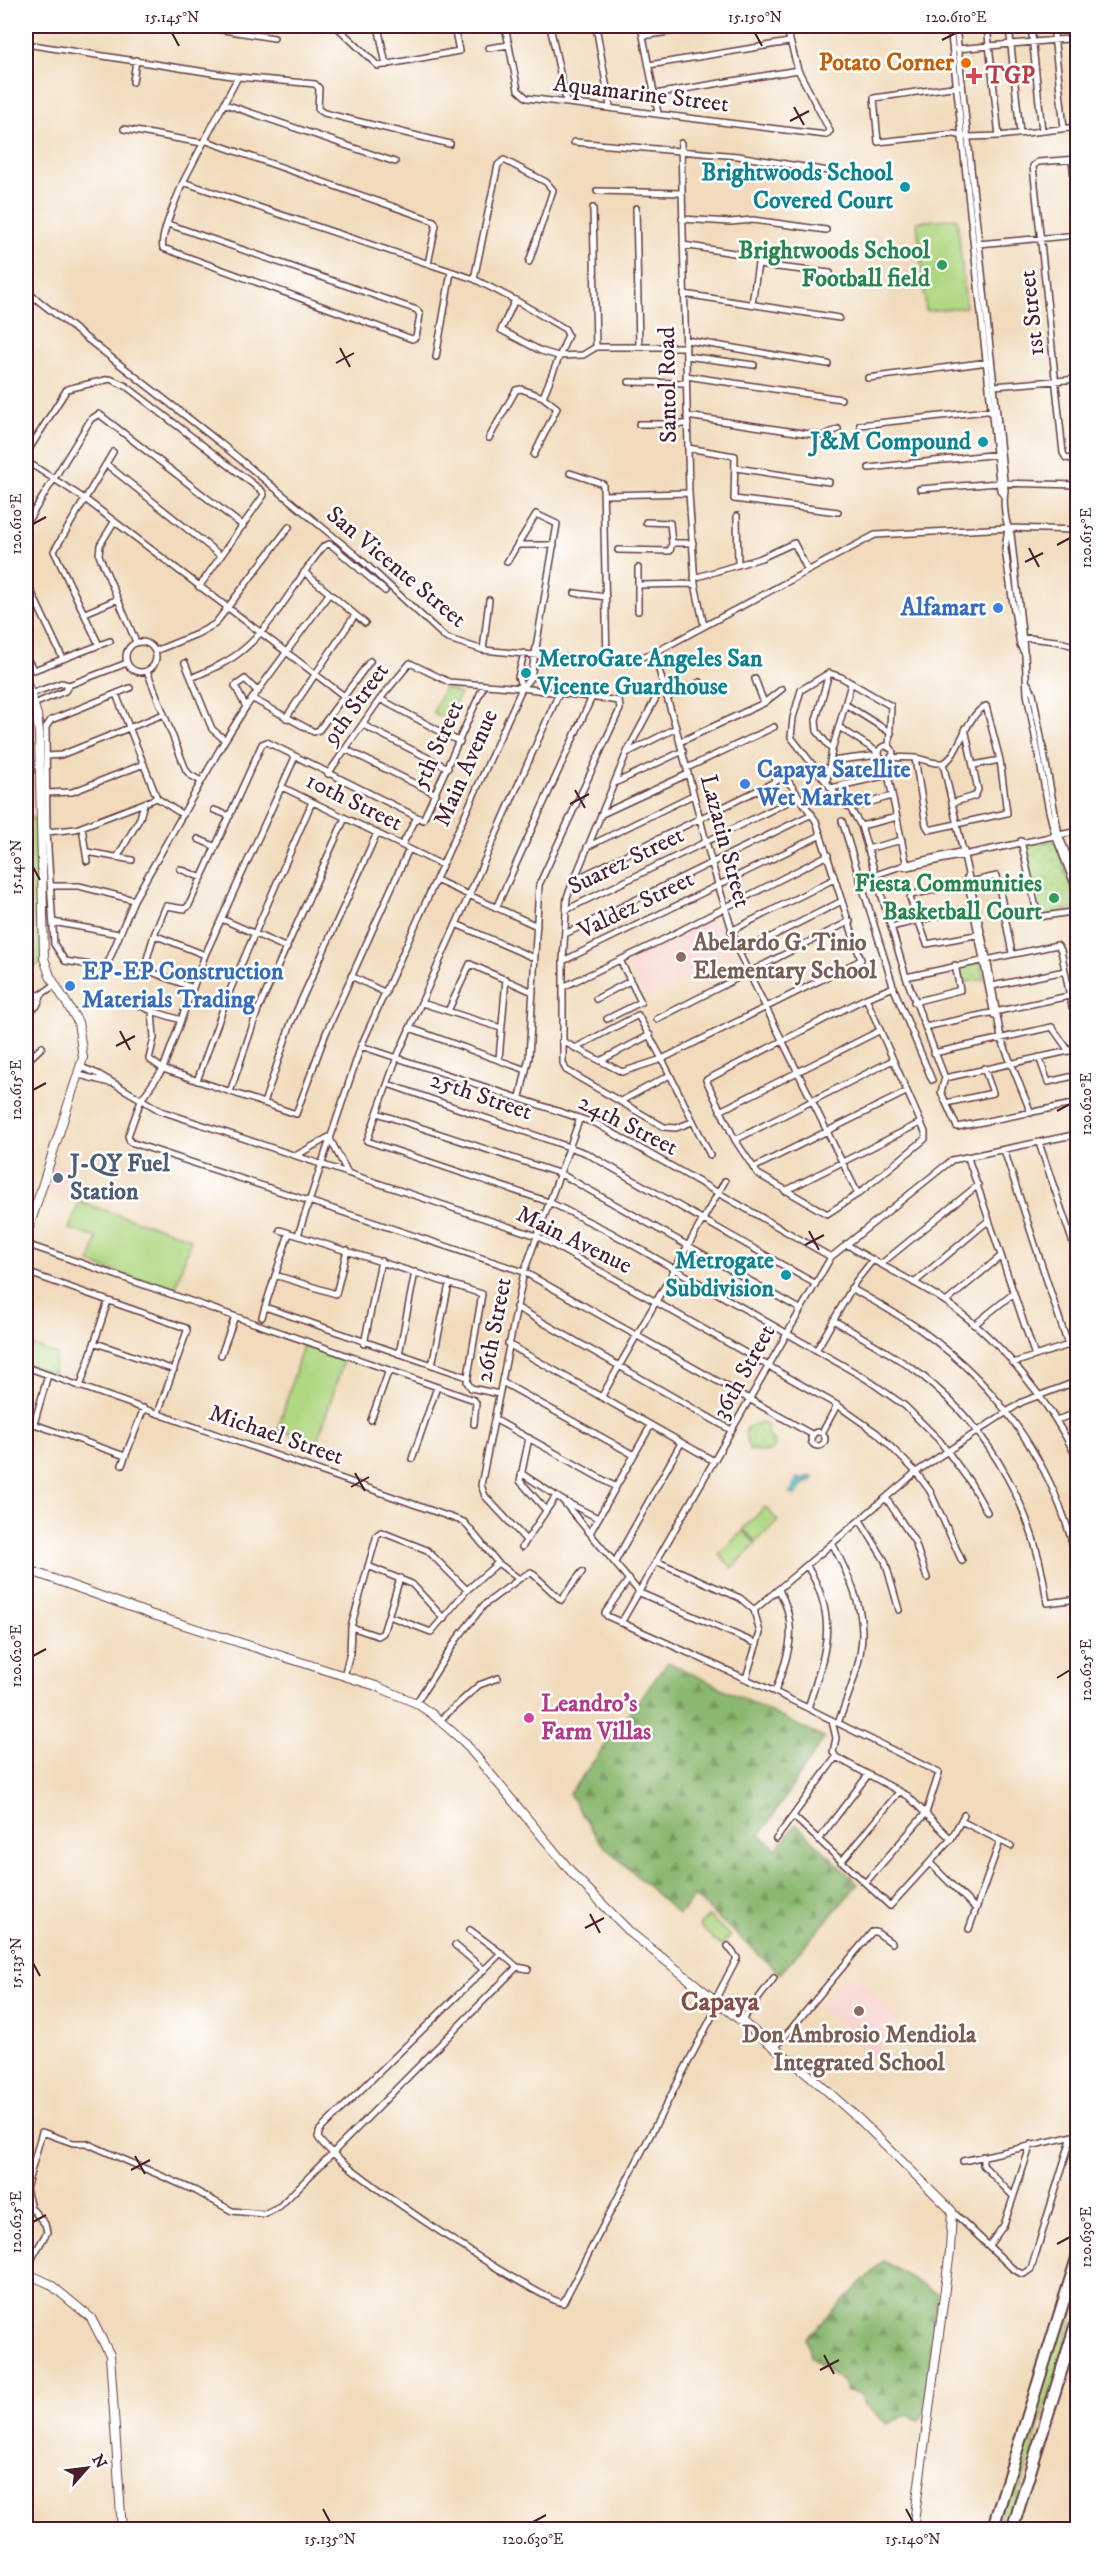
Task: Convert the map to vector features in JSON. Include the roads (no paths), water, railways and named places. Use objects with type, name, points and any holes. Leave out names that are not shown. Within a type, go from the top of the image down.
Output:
[{"type":"highway","points":[[992,2529],[1077,2254]]},
{"type":"highway","points":[[1012,2529],[1077,2317]]},
{"type":"street","points":[[198,26],[274,38]]},
{"type":"street","points":[[336,26],[378,66],[459,51],[454,26]]},
{"type":"street","points":[[378,26],[386,65]]},
{"type":"street","name":"Aquamarine Street","points":[[505,26],[521,95],[810,134],[828,134],[830,131],[798,70]]},
{"type":"street","points":[[550,26],[566,101]]},
{"type":"street","points":[[596,26],[610,106]]},
{"type":"street","points":[[641,26],[658,113]]},
{"type":"street","points":[[644,36],[706,26]]},
{"type":"street","points":[[655,94],[798,70],[786,26]]},
{"type":"street","points":[[950,26],[956,50]]},
{"type":"street","points":[[956,26],[959,86],[1008,528],[1009,560],[1028,684],[1033,693],[1034,719],[1057,835],[1077,894]]},
{"type":"street","points":[[987,26],[999,136]]},
{"type":"street","points":[[1009,26],[1020,133]]},
{"type":"street","points":[[1031,26],[1042,131]]},
{"type":"street","points":[[1053,26],[1064,129]]},
{"type":"street","points":[[1075,26],[1077,51]]},
{"type":"street","points":[[956,50],[1077,38]]},
{"type":"street","points":[[649,65],[789,42]]},
{"type":"street","points":[[26,44],[238,77],[315,84],[319,88],[318,109],[324,113],[450,144]]},
{"type":"street","points":[[489,48],[508,45]]},
{"type":"street","points":[[133,82],[136,60]]},
{"type":"street","points":[[168,224],[416,309],[420,315],[416,337],[412,339],[166,250],[162,244],[168,224],[183,182],[238,77]]},
{"type":"street","points":[[959,86],[874,98],[878,142],[954,134],[965,137],[999,136],[1077,127]]},
{"type":"street","points":[[225,104],[394,162]]},
{"type":"street","points":[[124,129],[203,142],[434,220],[436,225],[428,264]]},
{"type":"street","points":[[574,142],[738,156],[834,172]]},
{"type":"street","name":"Santol Road","points":[[681,143],[689,493],[695,581],[704,626]]},
{"type":"street","points":[[1075,159],[1077,212]]},
{"type":"street","name":"1st Street","points":[[1075,159],[1034,164],[1064,453],[1066,458],[1077,460]]},
{"type":"street","points":[[474,279],[495,177],[502,160],[546,182],[553,190],[529,262]]},
{"type":"street","points":[[183,182],[474,279],[567,331],[568,335],[543,397]]},
{"type":"street","points":[[597,190],[681,193]]},
{"type":"street","points":[[593,208],[596,347]]},
{"type":"street","points":[[636,208],[639,346]]},
{"type":"street","points":[[682,219],[730,222],[753,220],[826,230]]},
{"type":"street","points":[[977,244],[1077,235]]},
{"type":"street","points":[[683,245],[760,258],[752,304]]},
{"type":"street","points":[[759,265],[830,273]]},
{"type":"street","points":[[436,357],[451,272]]},
{"type":"street","name":"San Vicente Street","points":[[26,291],[219,442],[357,556],[446,638],[483,650],[628,662],[654,653],[866,540],[884,533],[1008,528],[1077,530]]},
{"type":"street","points":[[684,294],[839,318]]},
{"type":"street","points":[[515,300],[501,330],[541,351],[558,356],[583,355],[596,347],[686,344],[828,364]]},
{"type":"street","points":[[686,356],[754,365]]},
{"type":"street","points":[[868,378],[989,362]]},
{"type":"street","points":[[989,362],[994,386],[994,410]]},
{"type":"street","points":[[26,454],[67,389],[110,379],[119,381],[262,491],[263,500],[200,587]]},
{"type":"street","points":[[994,386],[1077,379]]},
{"type":"street","points":[[629,382],[686,380],[841,399]]},
{"type":"street","points":[[489,438],[516,390],[521,389],[543,397],[557,408],[534,455]]},
{"type":"street","points":[[860,425],[994,410]]},
{"type":"street","points":[[26,524],[91,419],[99,414],[243,526]]},
{"type":"street","points":[[687,416],[823,436],[838,429]]},
{"type":"street","points":[[639,424],[688,423]]},
{"type":"street","points":[[688,448],[732,454],[735,458],[734,499],[838,512]]},
{"type":"street","points":[[99,645],[54,551],[113,452]]},
{"type":"street","points":[[869,468],[999,454]]},
{"type":"street","points":[[26,461],[85,499],[344,696]]},
{"type":"street","points":[[106,464],[221,556]]},
{"type":"street","points":[[735,468],[829,482]]},
{"type":"street","points":[[570,473],[601,481],[605,495],[607,662]]},
{"type":"street","points":[[920,489],[1002,483],[1077,485]]},
{"type":"street","points":[[605,495],[689,493]]},
{"type":"street","points":[[507,562],[536,514],[557,524],[554,544],[518,545]]},
{"type":"street","points":[[737,516],[738,565]]},
{"type":"street","points":[[114,522],[100,545],[99,555],[136,642]]},
{"type":"street","points":[[618,550],[670,550],[672,543],[670,523],[646,522]]},
{"type":"street","points":[[155,651],[215,624],[228,610],[289,527]]},
{"type":"street","points":[[672,543],[693,543]]},
{"type":"street","points":[[638,585],[695,581],[794,543],[808,571]]},
{"type":"street","points":[[191,678],[233,657],[260,633],[324,546],[329,544],[386,591]]},
{"type":"street","name":"Main Avenue","points":[[298,1235],[328,1137],[361,1046],[522,688],[531,677],[554,544]]},
{"type":"street","points":[[638,568],[638,611]]},
{"type":"street","points":[[304,572],[365,623]]},
{"type":"street","points":[[26,580],[63,658]]},
{"type":"street","points":[[575,593],[606,597]]},
{"type":"street","points":[[130,688],[48,722],[47,832],[54,944],[61,959],[65,961],[106,967],[134,900],[225,740],[246,707],[329,594]]},
{"type":"street","points":[[85,613],[118,599]]},
{"type":"street","points":[[483,650],[489,600]]},
{"type":"street","points":[[286,718],[355,615]]},
{"type":"street","points":[[1021,637],[1056,641],[1077,647]]},
{"type":"street","points":[[26,657],[34,670],[110,641]]},
{"type":"street","points":[[136,642],[150,644],[155,651],[156,660],[147,671],[133,670],[127,663],[128,648],[136,642]]},
{"type":"street","name":"Main Avenue","points":[[522,688],[519,672],[524,653]]},
{"type":"street","name":"Lazatin Street","points":[[654,653],[668,697],[724,908],[739,953],[858,1194]]},
{"type":"street","points":[[253,699],[314,732],[319,730],[370,661]]},
{"type":"street","points":[[30,694],[61,683],[69,685],[127,663]]},
{"type":"street","points":[[185,663],[212,729],[225,740]]},
{"type":"street","name":"9th Street","points":[[328,774],[380,699],[410,663],[449,682],[522,688]]},
{"type":"street","points":[[147,671],[186,770],[201,781]]},
{"type":"street","points":[[829,673],[816,720],[817,731],[832,750]]},
{"type":"street","points":[[905,865],[888,775],[888,759],[892,751],[889,748],[891,706],[842,677],[829,673],[801,690],[791,737],[831,788],[850,808],[861,826],[914,1002],[945,1077],[940,1090],[957,1127],[1077,1103]]},
{"type":"street","points":[[246,707],[235,686],[245,679],[258,692]]},
{"type":"street","points":[[755,679],[764,703]]},
{"type":"street","points":[[26,680],[34,704],[39,733],[43,948],[46,966],[78,1022],[83,1046],[80,1071],[26,1238]]},
{"type":"street","points":[[668,697],[700,682]]},
{"type":"street","points":[[664,683],[627,752],[572,881],[566,910],[563,961],[563,1067],[664,1126],[676,1128],[692,1122]]},
{"type":"street","points":[[827,780],[832,750],[851,684]]},
{"type":"street","points":[[34,704],[65,691],[69,685]]},
{"type":"street","name":"5th Street","points":[[416,819],[423,820],[484,685]]},
{"type":"street","points":[[520,1097],[526,1070],[533,992],[539,885],[620,709],[619,701],[615,699],[522,688]]},
{"type":"street","points":[[46,689],[49,698]]},
{"type":"street","points":[[680,742],[764,703],[782,689]]},
{"type":"street","points":[[559,693],[397,1057],[367,1141],[549,1202],[610,1232],[785,1335],[817,1349],[898,1401],[948,1451],[987,1512]]},
{"type":"street","points":[[116,694],[157,798],[183,815]]},
{"type":"street","points":[[496,908],[592,697]]},
{"type":"street","points":[[380,699],[460,742]]},
{"type":"street","points":[[845,704],[891,733]]},
{"type":"street","points":[[839,727],[888,759],[915,758],[943,763],[954,755],[965,727],[983,707],[988,707],[1000,760],[1007,813],[932,831],[927,828],[915,758]]},
{"type":"street","points":[[1077,711],[1077,721]]},
{"type":"street","points":[[47,756],[61,755],[164,714]]},
{"type":"street","points":[[363,725],[448,768]]},
{"type":"street","points":[[602,814],[774,727]]},
{"type":"street","points":[[952,803],[976,794],[974,765],[965,727]]},
{"type":"street","points":[[627,752],[676,728]]},
{"type":"street","points":[[193,988],[144,969],[166,906],[187,908],[262,744],[267,742],[416,819],[402,845]]},
{"type":"street","points":[[831,761],[879,754],[883,748],[889,748]]},
{"type":"street","points":[[345,749],[436,794]]},
{"type":"street","points":[[615,783],[682,751]]},
{"type":"street","points":[[295,757],[205,955],[163,1069],[141,1100],[128,1136],[130,1142],[524,1272],[637,1334],[813,1436],[822,1433],[837,1405]]},
{"type":"street","points":[[974,765],[1000,760]]},
{"type":"street","points":[[943,763],[964,853],[1000,1038],[1031,1113]]},
{"type":"street","points":[[47,793],[72,792],[144,764]]},
{"type":"street","points":[[572,881],[799,770]]},
{"type":"street","points":[[831,788],[888,775]]},
{"type":"street","points":[[562,1041],[622,1072],[662,1059],[861,959],[821,835],[812,814],[786,778]]},
{"type":"street","name":"10th Street","points":[[282,787],[442,865]]},
{"type":"street","points":[[587,847],[693,795]]},
{"type":"street","points":[[850,808],[892,795]]},
{"type":"street","name":"Suarez Street","points":[[566,910],[798,797]]},
{"type":"street","points":[[47,832],[82,827],[157,798]]},
{"type":"street","points":[[197,1081],[228,995],[312,802]]},
{"type":"street","points":[[118,856],[140,818],[144,803]]},
{"type":"street","points":[[214,810],[230,816]]},
{"type":"street","points":[[565,934],[812,814]]},
{"type":"street","points":[[861,826],[897,817]]},
{"type":"street","points":[[230,1092],[258,1010],[345,818]]},
{"type":"street","points":[[842,821],[894,987],[932,1080]]},
{"type":"street","points":[[82,827],[87,861]]},
{"type":"street","points":[[875,875],[905,865],[1077,831]]},
{"type":"street","points":[[264,1103],[291,1023],[377,833]]},
{"type":"street","name":"Valdez Street","points":[[563,961],[821,835]]},
{"type":"street","points":[[1057,835],[1077,882]]},
{"type":"street","points":[[198,839],[216,848]]},
{"type":"street","points":[[867,849],[902,840]]},
{"type":"street","points":[[1021,841],[1038,917],[1077,911]]},
{"type":"street","points":[[152,1011],[154,1038],[148,1057],[163,1069],[294,1114],[297,1112],[326,1033],[409,849]]},
{"type":"street","points":[[87,852],[132,860]]},
{"type":"street","points":[[563,987],[828,855]]},
{"type":"street","points":[[180,869],[202,878]]},
{"type":"street","points":[[979,934],[927,944],[911,895],[968,879],[998,877],[1012,953]]},
{"type":"street","points":[[731,931],[834,879]]},
{"type":"street","points":[[436,880],[537,926]]},
{"type":"street","points":[[51,886],[79,886],[134,900]]},
{"type":"street","points":[[739,953],[842,901]]},
{"type":"street","points":[[891,927],[917,918],[973,907]]},
{"type":"street","points":[[222,919],[286,948]]},
{"type":"street","points":[[657,1019],[850,921]]},
{"type":"street","points":[[53,922],[119,934]]},
{"type":"street","points":[[456,924],[534,957]]},
{"type":"street","points":[[154,935],[205,955]]},
{"type":"street","points":[[906,977],[984,958],[1057,945],[1061,950],[1069,996],[1077,1015]]},
{"type":"street","points":[[607,1019],[641,1002],[620,960]]},
{"type":"street","points":[[448,1011],[470,964],[533,992]]},
{"type":"street","points":[[914,1002],[960,990],[955,965]]},
{"type":"street","points":[[990,986],[1065,971]]},
{"type":"street","points":[[351,976],[386,993]]},
{"type":"street","points":[[499,1059],[506,979]]},
{"type":"street","points":[[596,999],[630,981]]},
{"type":"street","points":[[26,999],[42,994],[56,984]]},
{"type":"street","points":[[866,998],[926,1135],[923,1142],[858,1194],[827,1214],[760,1176],[735,1140],[706,1080],[866,998],[894,987]]},
{"type":"street","points":[[26,1012],[37,1006],[42,994]]},
{"type":"street","points":[[925,1027],[995,1014],[1069,996]]},
{"type":"street","points":[[422,1003],[501,1028]]},
{"type":"street","points":[[139,1005],[181,1020]]},
{"type":"street","points":[[575,1048],[636,1016],[640,1017],[710,1155]]},
{"type":"street","points":[[934,1053],[1052,1027],[1069,1051]]},
{"type":"street","points":[[410,1028],[526,1070]]},
{"type":"street","points":[[720,1111],[879,1030]]},
{"type":"street","points":[[600,1061],[650,1035]]},
{"type":"street","name":"24th Street","points":[[361,1046],[597,1124],[831,1257]]},
{"type":"street","points":[[26,1062],[42,1047]]},
{"type":"street","points":[[945,1077],[1077,1049]]},
{"type":"street","points":[[1039,1057],[1048,1082],[1077,1075]]},
{"type":"street","points":[[735,1140],[893,1060]]},
{"type":"street","points":[[946,1103],[993,1093],[984,1068]]},
{"type":"street","name":"Main Avenue","points":[[80,1071],[112,1083],[160,1111],[537,1236],[656,1302],[837,1405],[877,1433],[916,1472],[939,1507],[962,1561]]},
{"type":"street","points":[[621,1101],[670,1075]]},
{"type":"street","name":"25th Street","points":[[388,1084],[570,1145],[814,1283]]},
{"type":"street","points":[[753,1168],[906,1092]]},
{"type":"street","points":[[377,1113],[561,1174],[800,1309]]},
{"type":"street","name":"26th Street","points":[[526,1540],[482,1490],[508,1344],[524,1272],[580,1118]]},
{"type":"street","points":[[785,1191],[920,1123]]},
{"type":"street","points":[[1075,1135],[1077,1149]]},
{"type":"street","name":"36th Street","points":[[621,1623],[658,1562],[814,1283],[831,1257],[952,1160],[1075,1135]]},
{"type":"street","points":[[297,1155],[328,1137],[348,1173]]},
{"type":"street","points":[[1039,1143],[1077,1258]]},
{"type":"street","points":[[1004,1150],[1068,1345]]},
{"type":"street","points":[[968,1158],[1035,1356]]},
{"type":"street","points":[[602,1396],[724,1181]]},
{"type":"street","points":[[881,1264],[978,1185]]},
{"type":"street","points":[[914,1283],[989,1220]]},
{"type":"street","points":[[280,1230],[482,1294]]},
{"type":"street","points":[[262,1317],[290,1233]]},
{"type":"street","points":[[26,1244],[234,1319],[476,1401],[474,1424]]},
{"type":"street","points":[[846,1244],[946,1302],[974,1325],[1013,1363],[1038,1394],[1056,1420],[1077,1460]]},
{"type":"street","points":[[275,1275],[336,1294],[347,1250]]},
{"type":"street","points":[[946,1302],[1001,1256]]},
{"type":"street","points":[[364,1344],[381,1261]]},
{"type":"street","points":[[817,1349],[851,1288],[872,1261]]},
{"type":"street","points":[[26,1272],[186,1328],[187,1331],[158,1413]]},
{"type":"street","points":[[399,1354],[415,1272]]},
{"type":"street","points":[[432,1365],[449,1284]]},
{"type":"street","points":[[484,1287],[466,1377],[471,1388],[500,1395]]},
{"type":"street","points":[[851,1288],[934,1341],[983,1384],[1006,1411],[1036,1456],[1058,1499],[1077,1567]]},
{"type":"street","points":[[974,1325],[1014,1293]]},
{"type":"street","points":[[81,1387],[108,1301]]},
{"type":"street","points":[[265,1307],[364,1344],[466,1377]]},
{"type":"street","points":[[516,1307],[731,1430]]},
{"type":"street","points":[[221,1355],[234,1319]]},
{"type":"street","points":[[834,1321],[921,1376],[951,1401],[998,1460],[1026,1513],[1043,1566],[1047,1603],[1077,1599]]},
{"type":"street","points":[[1013,1363],[1077,1342]]},
{"type":"street","points":[[96,1343],[174,1370]]},
{"type":"street","points":[[508,1344],[714,1461]]},
{"type":"street","name":"Michael Street","points":[[26,1367],[457,1518],[464,1522],[498,1563],[519,1579]]},
{"type":"street","points":[[371,1420],[389,1371]]},
{"type":"street","points":[[48,1375],[34,1424],[125,1456]]},
{"type":"street","points":[[754,1610],[916,1472],[1006,1411],[1038,1394],[1077,1381]]},
{"type":"street","points":[[502,1382],[634,1455]]},
{"type":"street","points":[[412,1459],[437,1388]]},
{"type":"street","points":[[122,1465],[144,1408]]},
{"type":"street","points":[[1056,1420],[1077,1413]]},
{"type":"street","points":[[26,1417],[34,1420]]},
{"type":"street","points":[[496,1420],[616,1487]]},
{"type":"street","points":[[590,1533],[651,1425]]},
{"type":"street","points":[[813,1436],[812,1442],[819,1446],[825,1438],[822,1433]]},
{"type":"street","points":[[529,1438],[520,1481],[546,1510]]},
{"type":"street","points":[[615,1562],[681,1443]]},
{"type":"street","points":[[1071,1446],[1077,1443]]},
{"type":"street","points":[[521,1473],[562,1500],[598,1518]]},
{"type":"street","points":[[522,1547],[556,1496]]},
{"type":"street","points":[[886,1498],[915,1542],[927,1578]]},
{"type":"street","points":[[562,1500],[640,1593],[757,1644]]},
{"type":"street","points":[[860,1520],[885,1561],[898,1610]]},
{"type":"street","points":[[344,1676],[350,1653],[351,1627],[376,1535],[381,1532],[427,1550],[467,1590]]},
{"type":"street","points":[[832,1543],[856,1590],[863,1623],[859,1664],[835,1722],[837,1738],[833,1752],[836,1757],[899,1792],[926,1813],[951,1839]]},
{"type":"street","points":[[658,1562],[740,1598],[754,1610],[759,1624],[757,1644],[746,1678]]},
{"type":"street","points":[[389,1616],[429,1632],[444,1619],[467,1590],[498,1563]]},
{"type":"street","points":[[368,1566],[412,1584],[444,1619]]},
{"type":"street","points":[[807,1566],[823,1597],[828,1630],[823,1658],[807,1708]]},
{"type":"street","points":[[26,1569],[150,1614],[376,1686],[416,1703],[440,1720],[464,1742],[591,1894],[651,1950],[776,2047],[860,2120],[952,2211],[1020,2273],[1030,2271],[1075,2135],[963,2161]]},
{"type":"street","points":[[416,1703],[457,1639],[484,1605],[531,1572],[561,1600],[582,1572]]},
{"type":"street","points":[[351,1627],[381,1635],[400,1578]]},
{"type":"street","points":[[629,1579],[605,1613],[621,1623],[746,1678],[939,1773],[926,1813],[865,1883]]},
{"type":"street","points":[[775,1692],[792,1633],[789,1611],[779,1590]]},
{"type":"street","points":[[440,1720],[480,1685],[498,1678]]},
{"type":"street","points":[[776,1839],[836,1757]]},
{"type":"street","points":[[819,1839],[868,1775]]},
{"type":"street","points":[[841,1862],[899,1792]]},
{"type":"street","points":[[793,1816],[891,1906],[951,1839],[963,1818],[1011,1846]]},
{"type":"street","points":[[969,1929],[1000,1841]]},
{"type":"street","points":[[930,1863],[976,1909]]},
{"type":"street","points":[[470,1930],[517,1967],[528,1969]]},
{"type":"street","points":[[776,2047],[872,1932],[876,1932],[892,1943]]},
{"type":"street","points":[[455,1945],[484,1970]]},
{"type":"street","points":[[501,1953],[320,2130],[319,2141],[365,2179],[510,2277],[553,2301],[563,2302],[717,2002],[737,1958],[728,1946]]},
{"type":"street","points":[[122,2529],[110,2355],[91,2318],[50,2284],[26,2271],[47,2232],[27,2197],[26,2189],[42,2132],[73,2143],[86,2143],[196,2191],[232,2211],[264,2214],[280,2206],[517,1967]]},
{"type":"street","points":[[741,2020],[774,1978]]},
{"type":"street","points":[[990,2244],[1004,2225],[1012,2195],[1031,2144]]},
{"type":"street","points":[[983,2156],[983,2165],[1012,2195]]},
{"type":"street","points":[[913,2529],[950,2251],[952,2211]]},
{"type":"water","points":[[813,1477],[813,1481],[803,1484],[796,1495],[790,1494],[797,1478],[803,1480]]},
{"type":"place","name":"Potato Corner","points":[[966,63]]},
{"type":"place","name":"TGP","points":[[974,76]]},
{"type":"place","name":"Brightwoods School Covered Court","points":[[905,187]]},
{"type":"place","name":"Brightwoods School Football field","points":[[942,265]]},
{"type":"place","name":"J&M Compound","points":[[983,442]]},
{"type":"place","name":"Alfamart","points":[[998,608]]},
{"type":"place","name":"MetroGate Angeles San Vicente Guardhouse","points":[[526,673]]},
{"type":"place","name":"Capaya Satellite Wet Market","points":[[745,784]]},
{"type":"place","name":"Fiesta Communities Basketball Court","points":[[1054,898]]},
{"type":"place","name":"Abelardo G. Tinio Elementary School","points":[[681,957]]},
{"type":"place","name":"EP-EP Construction Materials Trading","points":[[70,986]]},
{"type":"place","name":"J-QY Fuel Station","points":[[58,1178]]},
{"type":"place","name":"Metrogate Subdivision","points":[[786,1275]]},
{"type":"place","name":"Leandro's Farm Villas","points":[[529,1718]]},
{"type":"place","name":"Don Ambrosio Mendiola Integrated School","points":[[859,2011]]},
{"type":"district","name":"Capaya","points":[[720,2002]]}]
